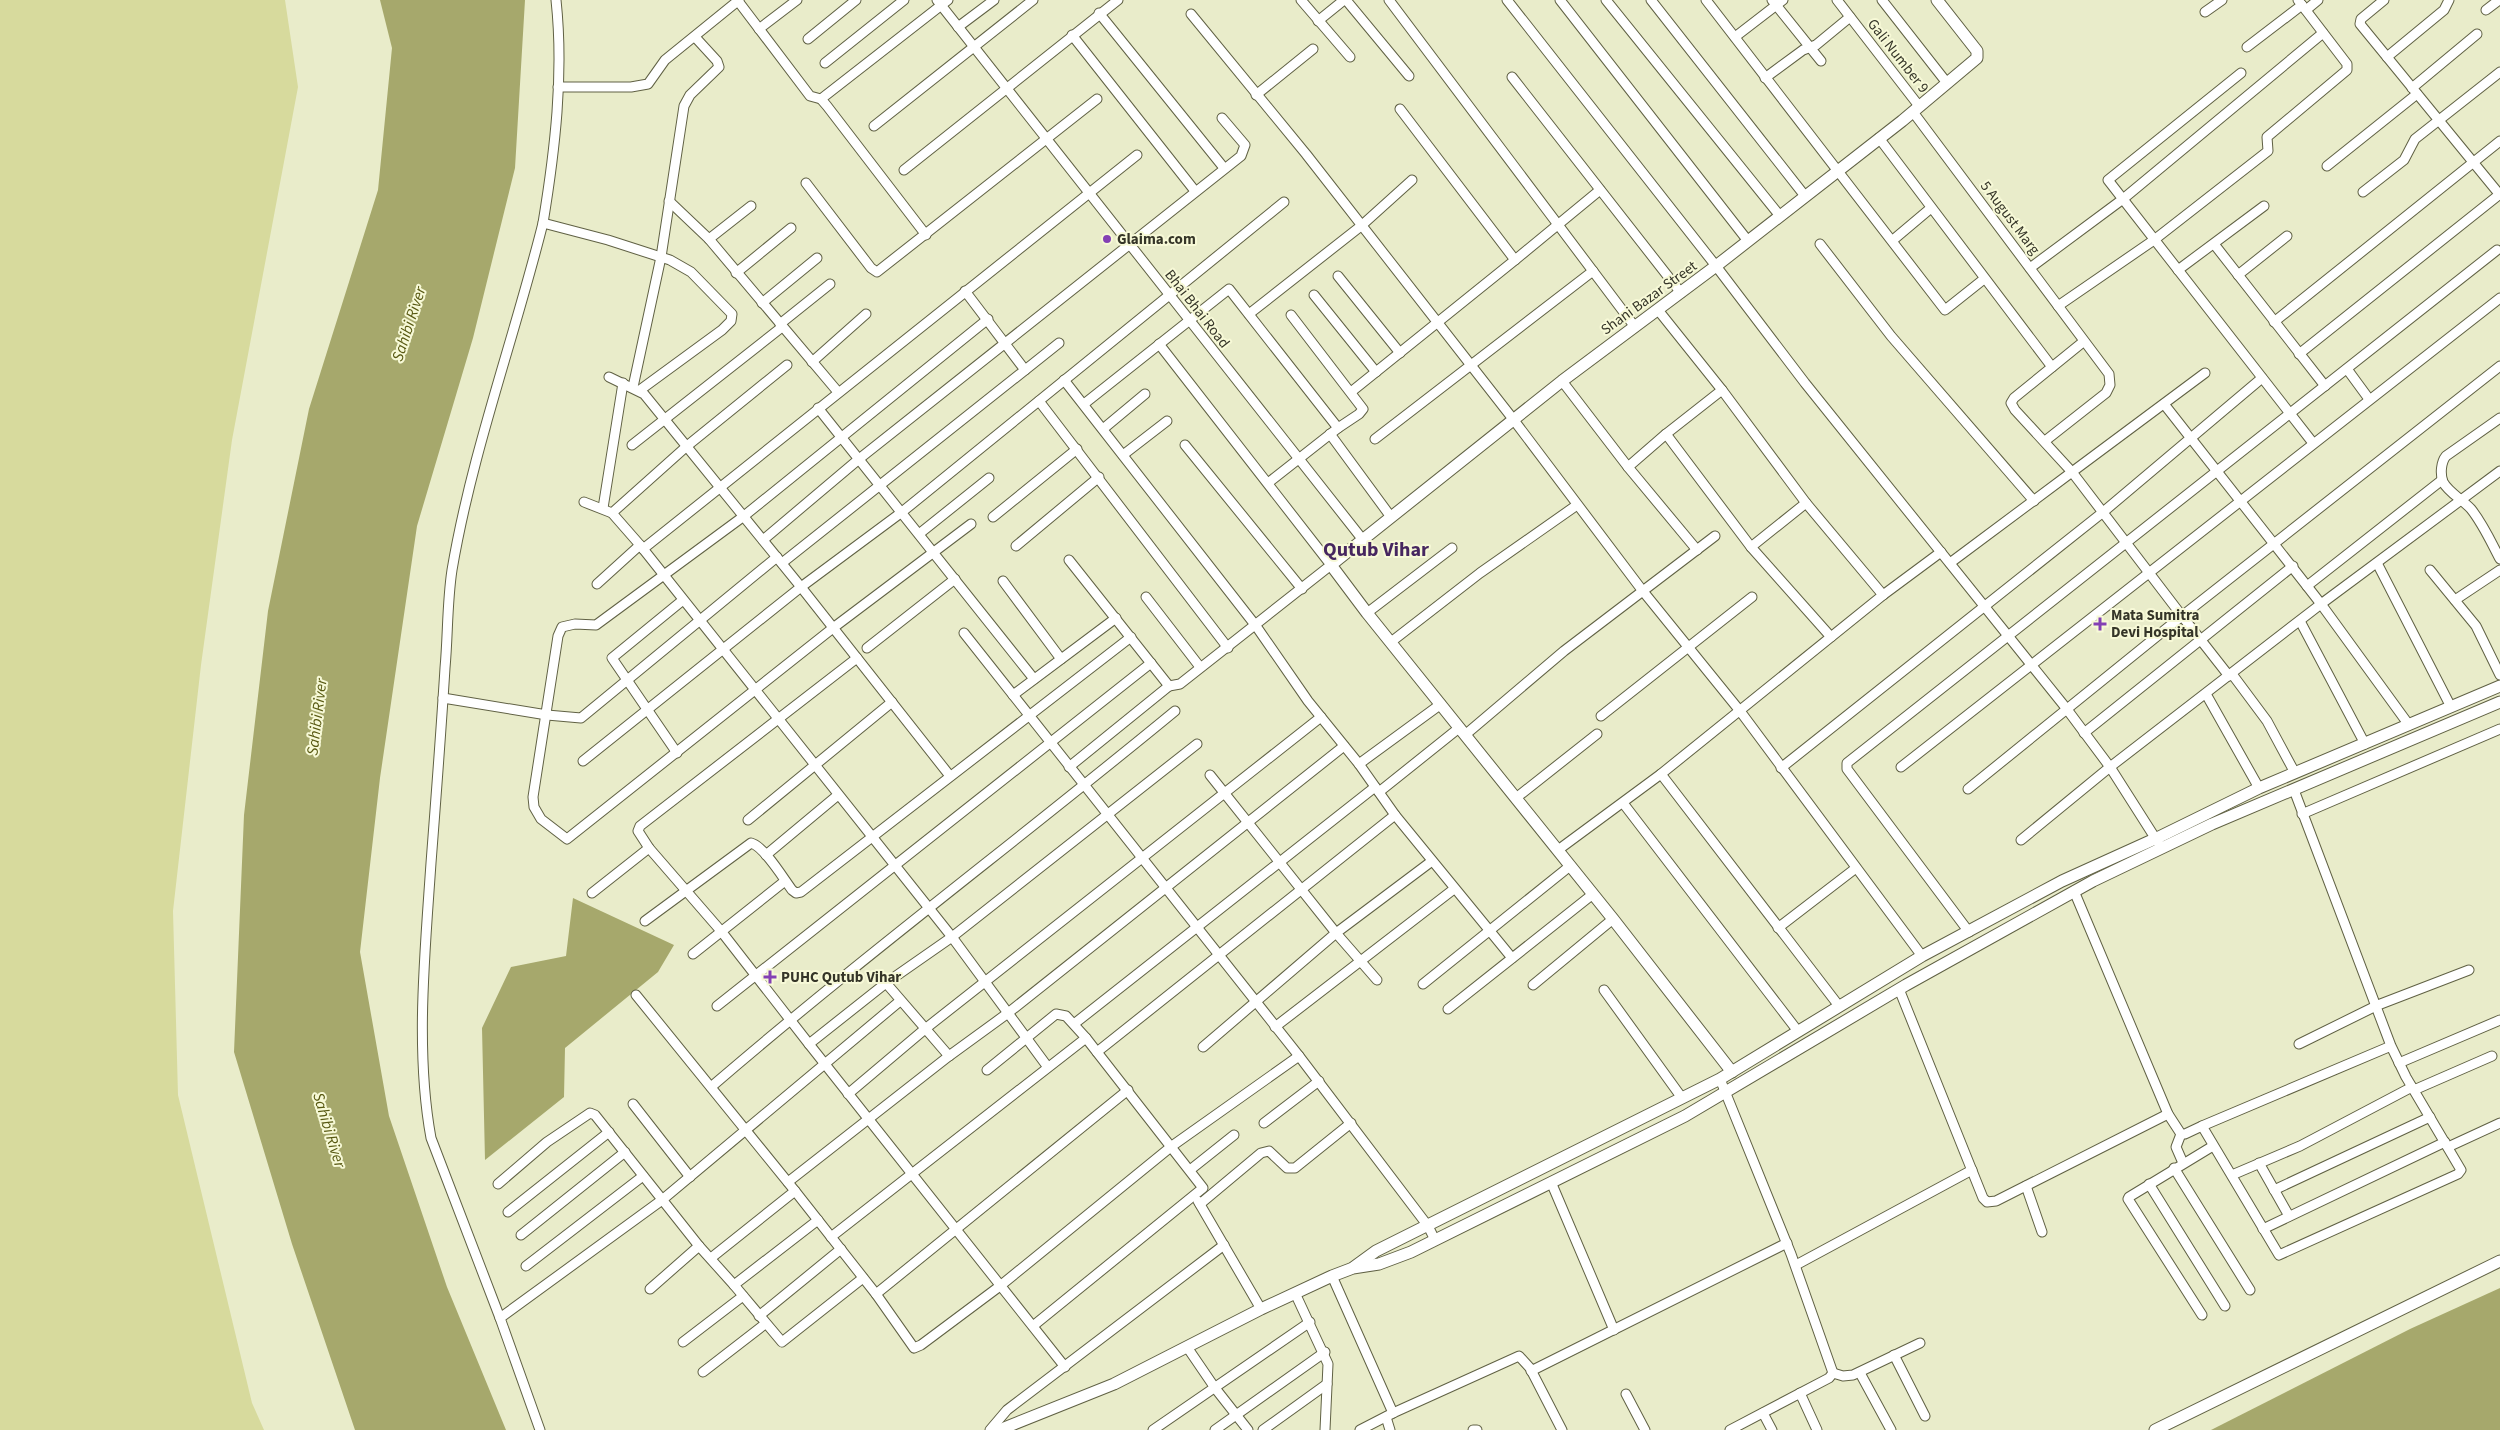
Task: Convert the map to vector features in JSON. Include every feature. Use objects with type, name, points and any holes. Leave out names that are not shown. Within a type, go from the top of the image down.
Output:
[{"type":"street","points":[[540,1430],[500,1318],[431,1138],[426,1110],[423,1028],[428,898],[448,608],[460,524],[542,223],[549,181],[558,87],[556,0]]},
{"type":"street","points":[[558,87],[642,86],[651,81],[656,70],[665,60],[738,0],[810,96],[821,99],[926,235]]},
{"type":"street","points":[[759,29],[796,0]]},
{"type":"street","points":[[808,39],[856,0]]},
{"type":"street","points":[[825,63],[904,0]]},
{"type":"street","points":[[958,27],[994,0]]},
{"type":"street","points":[[874,126],[1033,0]]},
{"type":"street","points":[[904,170],[1099,13],[1118,0]]},
{"type":"street","points":[[1301,0],[1350,57]]},
{"type":"street","points":[[1318,21],[1345,0],[1408,76]]},
{"type":"street","points":[[1389,0],[1635,327]]},
{"type":"street","points":[[1507,0],[1716,266],[1805,383],[1950,564],[2009,634],[2110,767],[2159,844]]},
{"type":"street","points":[[1560,0],[1748,241]]},
{"type":"street","points":[[1606,0],[1780,216]]},
{"type":"street","points":[[1651,0],[1805,196]]},
{"type":"street","points":[[1706,0],[1945,310],[1984,279]]},
{"type":"street","name":"Gali Number 9","points":[[1837,0],[1916,109]]},
{"type":"street","points":[[1882,0],[1947,83]]},
{"type":"street","name":"Shani Bazar Street","points":[[1331,565],[1513,419],[1681,293],[1880,138],[1977,58],[1977,51],[1937,0]]},
{"type":"street","points":[[2205,12],[2222,0]]},
{"type":"street","points":[[2247,47],[2302,5],[2318,0]]},
{"type":"street","points":[[2299,354],[2500,194],[2387,57],[2360,21],[2384,0]]},
{"type":"street","points":[[2387,57],[2444,10],[2449,0]]},
{"type":"street","points":[[2486,10],[2499,0]]},
{"type":"street","points":[[821,99],[942,2]]},
{"type":"street","name":"Bhai Bhai Road","points":[[942,2],[958,27],[1363,540]]},
{"type":"street","points":[[1735,37],[1777,2],[1820,61]]},
{"type":"street","points":[[2058,306],[2154,240],[2268,151],[2267,138],[2347,70],[2347,64],[2302,5]]},
{"type":"street","points":[[1099,13],[1224,168]]},
{"type":"street","points":[[1191,14],[1470,364],[1642,590],[1740,711],[1922,956]]},
{"type":"street","points":[[1765,78],[1809,47],[1816,45],[1850,17]]},
{"type":"street","points":[[2030,268],[2122,199],[2323,33]]},
{"type":"street","points":[[2327,166],[2415,91],[2477,34]]},
{"type":"street","points":[[1072,35],[1195,191]]},
{"type":"street","points":[[636,389],[661,257],[684,106],[690,95],[719,67],[717,61],[695,37]]},
{"type":"street","points":[[1256,95],[1313,49]]},
{"type":"street","points":[[2363,192],[2402,162],[2411,142],[2500,72]]},
{"type":"street","points":[[2242,73],[2109,178],[2109,182],[2313,443]]},
{"type":"street","points":[[1512,77],[1681,293]]},
{"type":"street","points":[[806,184],[873,270],[882,270],[1046,138],[1097,100]]},
{"type":"street","points":[[1400,109],[1514,260]]},
{"type":"street","name":"5 August Marg","points":[[1916,109],[2083,342],[2109,374],[2109,387],[2106,393],[2045,441]]},
{"type":"street","points":[[763,540],[859,459],[1240,156],[1245,150],[1245,145],[1222,118]]},
{"type":"street","points":[[1880,138],[1984,279],[2052,367]]},
{"type":"street","points":[[2274,322],[2500,141]]},
{"type":"street","points":[[597,584],[641,547],[1137,155]]},
{"type":"street","points":[[1249,314],[1361,226],[1412,180]]},
{"type":"street","points":[[1351,392],[1600,190]]},
{"type":"street","points":[[669,200],[709,240],[838,392]]},
{"type":"street","points":[[583,761],[801,587],[902,512],[1284,202]]},
{"type":"street","points":[[709,240],[751,206]]},
{"type":"street","points":[[2178,270],[2264,206]]},
{"type":"street","points":[[1892,240],[1931,208]]},
{"type":"street","points":[[542,223],[608,240],[661,257],[691,272],[733,318],[722,330],[636,389]]},
{"type":"street","points":[[736,273],[791,228]]},
{"type":"street","points":[[2238,275],[2287,236]]},
{"type":"street","points":[[1820,244],[1891,336],[2034,501]]},
{"type":"street","points":[[2214,244],[2324,386]]},
{"type":"street","points":[[1969,932],[1847,769],[1846,764],[2497,250]]},
{"type":"street","points":[[762,303],[817,258]]},
{"type":"street","points":[[1375,439],[1593,271]]},
{"type":"street","points":[[1338,276],[1400,353]]},
{"type":"street","points":[[632,445],[781,326],[830,284]]},
{"type":"street","points":[[1084,404],[1230,289],[1334,431],[1391,517]]},
{"type":"street","points":[[965,291],[1025,370]]},
{"type":"street","points":[[1314,295],[1376,372]]},
{"type":"street","points":[[1901,767],[2500,298]]},
{"type":"street","points":[[1658,310],[1722,390],[1806,503],[1883,595]]},
{"type":"street","points":[[812,362],[866,314]]},
{"type":"street","points":[[1268,483],[1334,431],[1362,412],[1361,405],[1291,315]]},
{"type":"street","points":[[971,524],[833,628],[567,839],[541,820],[533,804],[532,791],[547,715],[558,636],[562,627],[575,624],[596,625],[744,516],[988,319]]},
{"type":"street","points":[[2083,342],[2011,401],[2015,410],[2072,472],[2148,573],[2231,675],[2270,726],[2294,773]]},
{"type":"street","points":[[443,698],[547,715],[581,718],[699,620],[880,484],[1059,343]]},
{"type":"street","points":[[1159,344],[1268,483],[1367,614],[1613,919],[1732,1072]]},
{"type":"street","points":[[607,511],[787,365]]},
{"type":"street","points":[[1968,788],[2066,708],[2500,366]]},
{"type":"street","points":[[2347,369],[2369,399]]},
{"type":"street","points":[[1950,564],[2205,373]]},
{"type":"street","points":[[609,377],[636,389],[665,419],[780,560],[950,776]]},
{"type":"street","points":[[1781,768],[2102,513],[2262,378]]},
{"type":"street","points":[[1064,380],[1256,626],[1321,717],[1359,764],[1395,815],[1512,958]]},
{"type":"street","points":[[1562,381],[1628,468],[1697,550]]},
{"type":"street","points":[[607,511],[623,383]]},
{"type":"street","points":[[1628,468],[1666,434],[1722,390]]},
{"type":"street","points":[[1103,429],[1145,394]]},
{"type":"street","points":[[1039,401],[1228,648]]},
{"type":"street","points":[[2164,404],[2276,543],[2409,725]]},
{"type":"street","points":[[818,408],[1034,679]]},
{"type":"street","points":[[2500,418],[2446,456],[2442,463],[2442,480],[2483,526],[2500,559]]},
{"type":"street","points":[[1124,455],[1167,421]]},
{"type":"street","points":[[1666,434],[1751,547],[1831,636]]},
{"type":"street","points":[[1185,445],[1302,589]]},
{"type":"street","points":[[993,518],[1077,449]]},
{"type":"street","points":[[2021,840],[2110,767],[2300,620],[2500,471]]},
{"type":"street","points":[[1016,546],[1099,477]]},
{"type":"street","points":[[918,534],[989,478]]},
{"type":"street","points":[[2307,586],[2442,480]]},
{"type":"street","points":[[584,502],[607,511],[641,547],[928,910],[952,937],[1025,1038],[1048,1066]]},
{"type":"street","points":[[1751,547],[1806,503]]},
{"type":"street","points":[[1391,642],[1480,573],[1577,505]]},
{"type":"street","points":[[1074,1024],[1280,861],[1377,789],[1462,732],[1642,590],[1714,536]]},
{"type":"street","points":[[1367,614],[1452,548]]},
{"type":"street","points":[[1558,850],[1661,774],[1831,636],[1941,552]]},
{"type":"street","points":[[1069,560],[1169,686]]},
{"type":"street","points":[[2377,563],[2451,707]]},
{"type":"street","points":[[1069,767],[1169,686],[1180,684],[1331,565]]},
{"type":"street","points":[[2084,733],[2293,566]]},
{"type":"street","points":[[2430,570],[2481,633],[2500,675]]},
{"type":"street","points":[[2455,600],[2500,570]]},
{"type":"street","points":[[867,648],[955,579]]},
{"type":"street","points":[[1003,581],[1061,659]]},
{"type":"street","points":[[1146,597],[1200,667]]},
{"type":"street","points":[[1601,716],[1752,597]]},
{"type":"street","points":[[677,753],[625,680],[613,661],[613,656],[683,600]]},
{"type":"street","points":[[1013,695],[1116,618]]},
{"type":"street","points":[[2300,620],[2365,744]]},
{"type":"street","points":[[964,633],[1141,859],[1319,1081],[1428,1226],[1435,1240]]},
{"type":"street","points":[[645,921],[746,845],[755,844],[796,893],[800,892],[1131,637]]},
{"type":"street","points":[[857,658],[640,826],[639,835],[722,930],[789,1020],[1065,1367]]},
{"type":"street","points":[[717,1006],[1151,663]]},
{"type":"street","points":[[999,1430],[1088,1395],[1332,1276],[1353,1268],[1379,1264],[1435,1240],[1685,1116],[1899,989],[2259,788],[2500,686]]},
{"type":"street","points":[[2206,694],[2259,788]]},
{"type":"street","points":[[748,820],[892,702]]},
{"type":"street","points":[[1353,1268],[1376,1250],[1428,1226],[1720,1079],[1797,1030],[1922,956],[2062,881],[2294,790],[2500,702]]},
{"type":"street","points":[[1359,764],[1441,704]]},
{"type":"street","points":[[711,1087],[789,1020],[1084,786],[1175,711]]},
{"type":"street","points":[[848,1094],[925,1029],[1321,717]]},
{"type":"street","points":[[2302,814],[2500,729]]},
{"type":"street","points":[[1516,798],[1597,734]]},
{"type":"street","points":[[809,1044],[886,983],[952,937],[1197,744]]},
{"type":"street","points":[[788,1182],[948,1056],[1008,1013],[1344,746]]},
{"type":"street","points":[[1661,774],[1839,1006]]},
{"type":"street","points":[[1210,775],[1246,824],[1280,861],[1300,890],[1377,980]]},
{"type":"street","points":[[2202,1126],[2278,1255],[2284,1255],[2458,1174],[2461,1169],[2390,1046],[2294,790]]},
{"type":"street","points":[[766,855],[838,795]]},
{"type":"street","points":[[1623,803],[1797,1030]]},
{"type":"street","points":[[1097,1052],[1395,815]]},
{"type":"street","points":[[592,893],[649,848]]},
{"type":"street","points":[[1203,1047],[1336,933],[1432,861]]},
{"type":"street","points":[[1423,984],[1570,866]]},
{"type":"street","points":[[1778,928],[1856,868]]},
{"type":"street","points":[[693,954],[785,881]]},
{"type":"street","points":[[1275,1027],[1454,888]]},
{"type":"street","points":[[2074,891],[2168,1114],[2181,1134]]},
{"type":"street","points":[[1448,1009],[1593,894]]},
{"type":"street","points":[[1533,985],[1613,919]]},
{"type":"street","points":[[2299,1044],[2375,1006],[2469,970]]},
{"type":"street","points":[[886,983],[948,1056]]},
{"type":"street","points":[[1899,989],[1983,1198],[1987,1202],[1996,1201],[2168,1114]]},
{"type":"street","points":[[1604,990],[1682,1098]]},
{"type":"street","points":[[636,995],[841,1249],[876,1294],[910,1345],[917,1348],[1000,1286],[1172,1146],[1299,1056]]},
{"type":"street","points":[[500,1318],[662,1200],[826,1065],[900,1001]]},
{"type":"street","points":[[987,1070],[1056,1014],[1061,1013],[1086,1038],[1190,1170],[1203,1188],[1198,1200]]},
{"type":"street","points":[[2399,1063],[2500,1020]]},
{"type":"street","points":[[831,1237],[1086,1038]]},
{"type":"street","points":[[2181,1134],[2186,1134],[2390,1046]]},
{"type":"street","points":[[2232,1175],[2300,1146],[2413,1088],[2492,1056]]},
{"type":"street","points":[[1720,1079],[1727,1092],[1796,1265],[1833,1373]]},
{"type":"street","points":[[1264,1123],[1319,1081]]},
{"type":"street","points":[[876,1294],[955,1228],[1128,1090]]},
{"type":"street","points":[[633,1104],[690,1176]]},
{"type":"street","points":[[498,1184],[546,1142],[590,1113],[595,1115],[699,1246],[780,1342],[785,1341],[863,1278]]},
{"type":"street","points":[[2274,1190],[2430,1117]]},
{"type":"street","points":[[1033,1326],[1261,1153],[1269,1151],[1287,1168],[1295,1168],[1351,1123]]},
{"type":"street","points":[[2263,1229],[2447,1145],[2500,1123]]},
{"type":"street","points":[[508,1212],[609,1132]]},
{"type":"street","points":[[2181,1134],[2176,1147],[2183,1163]]},
{"type":"street","points":[[1190,1170],[1234,1135]]},
{"type":"street","points":[[2202,1315],[2129,1203],[2129,1196],[2214,1146]]},
{"type":"street","points":[[521,1235],[625,1152]]},
{"type":"street","points":[[2259,1163],[2289,1216]]},
{"type":"street","points":[[2174,1168],[2250,1290]]},
{"type":"street","points":[[1796,1265],[1972,1170]]},
{"type":"street","points":[[526,1266],[643,1176]]},
{"type":"street","points":[[1551,1182],[1614,1330]]},
{"type":"street","points":[[2149,1184],[2225,1306]]},
{"type":"street","points":[[2026,1186],[2042,1232]]},
{"type":"street","points":[[711,1258],[795,1191]]},
{"type":"street","points":[[1198,1200],[1261,1309]]},
{"type":"street","points":[[734,1286],[818,1220]]},
{"type":"street","points":[[1531,1371],[1787,1243]]},
{"type":"street","points":[[990,1430],[1007,1410],[1224,1245]]},
{"type":"street","points":[[650,1289],[699,1246]]},
{"type":"street","points":[[759,1316],[841,1249]]},
{"type":"street","points":[[2155,1430],[2500,1261]]},
{"type":"street","points":[[1332,1276],[1390,1415],[1390,1430]]},
{"type":"street","points":[[1295,1293],[1325,1352],[1328,1364],[1325,1430]]},
{"type":"street","points":[[683,1342],[743,1296]]},
{"type":"street","points":[[1153,1430],[1310,1322]]},
{"type":"street","points":[[704,1372],[765,1324]]},
{"type":"street","points":[[1833,1373],[1843,1376],[1860,1373],[1920,1343]]},
{"type":"street","points":[[1188,1347],[1215,1388],[1248,1430]]},
{"type":"street","points":[[1215,1430],[1325,1352]]},
{"type":"street","points":[[1894,1355],[1925,1416]]},
{"type":"street","points":[[1360,1430],[1517,1356],[1524,1360],[1531,1371],[1562,1430]]},
{"type":"street","points":[[1736,1429],[1763,1412],[1829,1378],[1833,1373]]},
{"type":"street","points":[[1860,1373],[1891,1430]]},
{"type":"street","points":[[1263,1430],[1328,1384]]},
{"type":"street","points":[[1800,1393],[1817,1430]]},
{"type":"street","points":[[1626,1394],[1645,1430]]},
{"type":"street","points":[[1763,1412],[1772,1430]]},
{"type":"shaded area","points":[[0,0],[285,0],[298,87],[232,440],[201,665],[173,911],[178,1095],[252,1403],[264,1430],[0,1430]]},
{"type":"water","name":"Sahibi River","points":[[380,0],[525,0],[515,168],[473,338],[417,526],[380,778],[360,952],[389,1116],[447,1287],[506,1430],[355,1430],[292,1244],[234,1052],[244,815],[268,611],[309,409],[378,190],[392,48]]},
{"type":"water","points":[[573,898],[674,945],[658,972],[565,1048],[564,1097],[485,1160],[482,1028],[511,967],[566,956]]},
{"type":"water","points":[[2500,1288],[2500,1430],[2211,1430],[2410,1329]]},
{"type":"place","name":"Glaima.com","points":[[1107,239]]},
{"type":"place","name":"Mata Sumitra Devi Hospital","points":[[2100,624]]},
{"type":"place","name":"PUHC Qutub Vihar","points":[[770,977]]},
{"type":"district","name":"Qutub Vihar","points":[[1376,550]]}]
